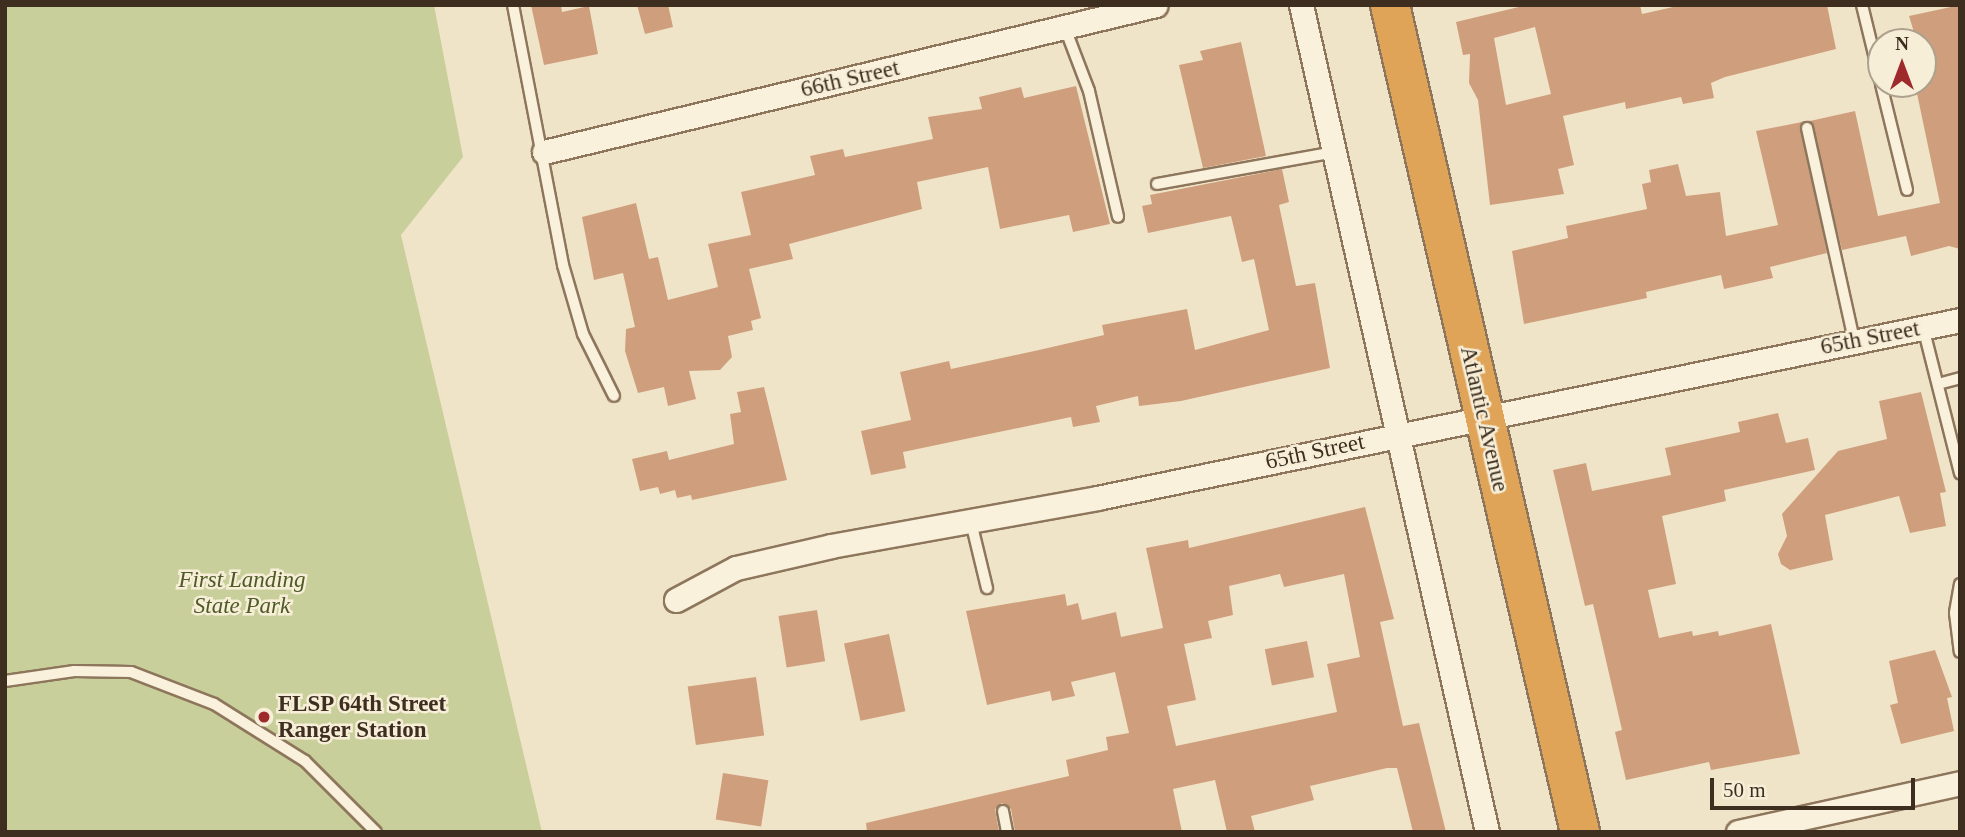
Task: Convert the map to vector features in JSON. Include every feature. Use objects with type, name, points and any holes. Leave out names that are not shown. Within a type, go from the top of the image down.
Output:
[{"type":"highway","name":"Atlantic Avenue","points":[[1390,5],[1580,832]]},
{"type":"street","name":"66th Street","points":[[544,152],[1156,5]]},
{"type":"street","points":[[1301,5],[1487,832]]},
{"type":"street","name":"65th Street","points":[[676,600],[736,568],[1960,320]]},
{"type":"street","points":[[1738,832],[1960,783]]},
{"type":"lane","points":[[513,5],[544,152],[563,265],[580,323],[614,396]]},
{"type":"lane","points":[[1862,5],[1868,28]]},
{"type":"lane","points":[[1065,28],[1089,91],[1118,217]]},
{"type":"lane","points":[[1885,98],[1907,190]]},
{"type":"lane","points":[[1807,128],[1854,340]]},
{"type":"lane","points":[[1157,184],[1334,152]]},
{"type":"lane","points":[[1923,327],[1960,473]]},
{"type":"lane","points":[[1938,384],[1960,378]]},
{"type":"lane","points":[[971,522],[987,588]]},
{"type":"lane","points":[[1960,584],[1955,613],[1960,652]]},
{"type":"lane","points":[[5,681],[74,671],[131,672],[214,704],[304,761],[376,832]]},
{"type":"lane","points":[[1003,811],[1007,832]]},
{"type":"green space","name":"First Landing State Park","points":[[5,5],[434,5],[463,157],[401,235],[542,832],[5,832]]},
{"type":"building","points":[[531,5],[561,5],[562,12],[589,6],[598,54],[544,65]]},
{"type":"building","points":[[637,5],[668,5],[673,27],[645,34]]},
{"type":"building","points":[[1527,5],[1640,5],[1642,14],[1682,5],[1827,5],[1836,49],[1725,77],[1711,83],[1714,98],[1683,104],[1681,97],[1626,109],[1625,102],[1563,116],[1574,165],[1558,169],[1564,194],[1490,205],[1478,100],[1469,83],[1470,54],[1463,55],[1456,22]],"holes":[[[1535,27],[1551,94],[1506,105],[1494,38]]]},
{"type":"building","points":[[1960,5],[1960,249],[1949,246],[1911,256],[1906,236],[1842,250],[1810,121],[1855,111],[1878,216],[1940,203],[1918,98],[1937,98],[1937,28],[1913,28],[1909,16]]},
{"type":"building","points":[[1241,42],[1266,156],[1203,168],[1179,65],[1203,60],[1200,51]]},
{"type":"building","points":[[1076,86],[1110,224],[1073,232],[1069,215],[1000,229],[988,167],[917,182],[922,209],[789,244],[793,259],[749,269],[761,318],[751,321],[753,330],[728,336],[732,357],[720,370],[689,371],[696,399],[668,406],[664,387],[638,393],[625,351],[626,329],[635,327],[623,273],[594,280],[582,217],[636,203],[649,259],[658,257],[668,300],[718,287],[708,244],[751,235],[741,192],[815,175],[810,156],[843,149],[845,157],[933,139],[928,117],[982,109],[979,97],[1021,87],[1024,98]]},
{"type":"building","points":[[1802,122],[1827,253],[1770,267],[1773,278],[1724,289],[1721,275],[1646,292],[1647,298],[1524,324],[1512,251],[1568,238],[1566,226],[1647,209],[1642,184],[1651,182],[1649,170],[1678,164],[1686,196],[1720,192],[1726,236],[1778,225],[1756,131]]},
{"type":"building","points":[[1282,169],[1289,202],[1279,205],[1296,286],[1315,283],[1330,368],[1181,401],[1139,406],[1138,396],[1096,406],[1100,422],[1073,427],[1071,417],[903,452],[906,468],[871,475],[861,431],[911,420],[900,372],[949,361],[951,369],[1039,350],[1104,335],[1102,325],[1187,309],[1195,350],[1269,330],[1254,259],[1242,262],[1231,216],[1148,233],[1142,206],[1152,204],[1150,195]]},
{"type":"building","points":[[764,387],[787,480],[692,500],[691,495],[677,498],[675,490],[660,494],[658,487],[640,491],[632,459],[667,451],[669,460],[734,444],[730,414],[741,412],[737,392]]},
{"type":"building","points":[[1921,392],[1946,492],[1940,493],[1946,526],[1910,533],[1899,496],[1825,515],[1833,560],[1790,570],[1781,564],[1778,554],[1787,536],[1782,514],[1838,451],[1887,439],[1879,401]]},
{"type":"building","points":[[1778,413],[1786,443],[1808,438],[1815,470],[1724,490],[1726,501],[1662,516],[1676,584],[1648,590],[1659,638],[1692,631],[1693,636],[1718,631],[1719,636],[1771,624],[1800,754],[1711,770],[1709,762],[1626,780],[1615,732],[1622,730],[1593,604],[1585,606],[1553,470],[1586,463],[1592,491],[1671,475],[1665,448],[1740,432],[1738,422]]},
{"type":"building","points":[[1365,507],[1394,619],[1380,622],[1403,726],[1419,723],[1446,832],[1413,832],[1397,768],[1387,768],[1310,786],[1314,800],[1251,816],[1255,832],[1227,832],[1215,780],[1173,789],[1182,832],[1015,832],[1011,809],[1002,803],[995,809],[999,832],[867,832],[866,823],[1069,776],[1066,760],[1108,750],[1106,737],[1129,733],[1115,672],[1071,682],[1075,696],[1052,701],[1050,691],[987,705],[966,611],[1065,594],[1067,606],[1078,603],[1082,620],[1116,612],[1121,637],[1163,628],[1146,548],[1188,540],[1189,548]],"holes":[[[1280,574],[1284,587],[1344,574],[1360,657],[1327,664],[1337,712],[1176,746],[1167,706],[1196,700],[1184,644],[1212,638],[1208,621],[1233,615],[1229,586]]]},
{"type":"building","points":[[817,610],[825,661],[787,667],[778,616]]},
{"type":"building","points":[[889,634],[905,711],[860,721],[844,644]]},
{"type":"building","points":[[1307,641],[1314,677],[1272,686],[1265,649]]},
{"type":"building","points":[[1935,650],[1952,697],[1947,698],[1954,731],[1901,744],[1890,705],[1898,703],[1889,661]]},
{"type":"building","points":[[756,677],[764,735],[696,745],[688,687]]},
{"type":"building","points":[[723,773],[768,780],[761,827],[716,819]]},
{"type":"place","name":"FLSP 64th Street Ranger Station","points":[[264,717]]}]
